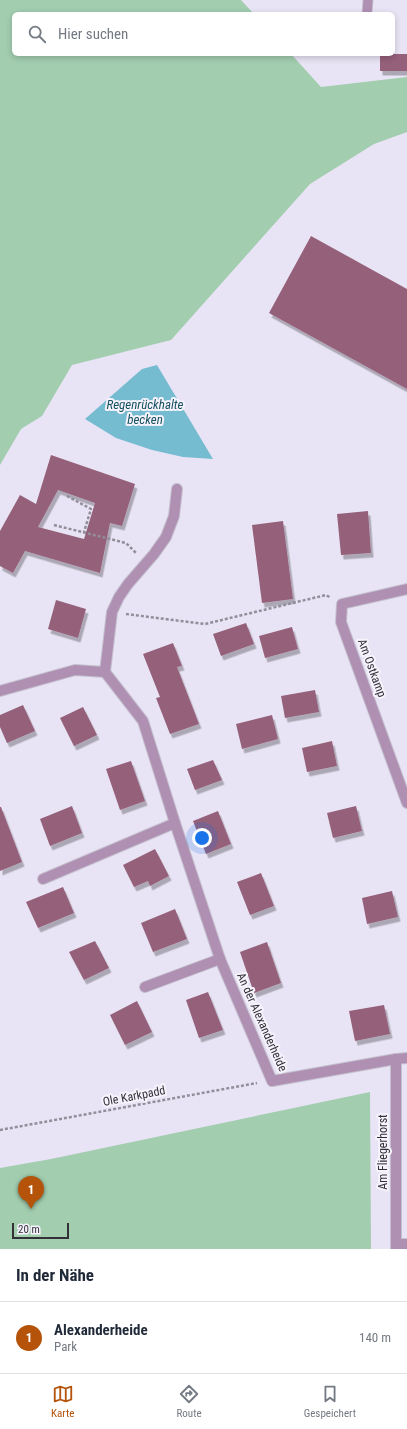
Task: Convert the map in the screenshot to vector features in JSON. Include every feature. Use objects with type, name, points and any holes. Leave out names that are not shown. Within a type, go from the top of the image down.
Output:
[{"type":"street","points":[[0,691],[75,670],[105,672],[112,612],[128,584],[166,537],[174,516],[177,489]]},
{"type":"street","points":[[342,604],[407,590]]},
{"type":"street","name":"Am Ostkamp","points":[[342,604],[341,622],[407,803]]},
{"type":"street","name":"An der Alexanderheide","points":[[105,672],[143,721],[220,959],[272,1081],[407,1058]]},
{"type":"street","points":[[43,879],[175,823]]},
{"type":"street","points":[[145,987],[220,959]]},
{"type":"street","name":"Am Fliegerhorst","points":[[396,1059],[396,1247],[407,1244]]},
{"type":"lane","points":[[367,12],[368,0]]},
{"type":"path","points":[[67,496],[91,508],[84,532]]},
{"type":"path","points":[[54,525],[126,543],[146,563]]},
{"type":"path","points":[[112,612],[205,624],[326,595],[342,604]]},
{"type":"path","name":"Ole Karkpadd","points":[[0,1130],[209,1091],[272,1081]]},
{"type":"green space","points":[[0,0],[241,0],[252,12],[12,12],[12,56],[293,56],[321,87],[407,77],[407,132],[374,144],[310,184],[171,340],[72,365],[42,416],[21,429],[0,465]]},
{"type":"green space","points":[[370,1092],[371,1249],[0,1249],[0,1168],[51,1159]]},
{"type":"water","name":"Regenrückhalte becken","points":[[157,365],[213,459],[183,457],[152,450],[116,438],[85,419],[142,369]]},
{"type":"building","points":[[407,54],[407,71],[380,71],[380,56]]},
{"type":"building","points":[[311,236],[407,289],[407,389],[269,313]]},
{"type":"building","points":[[51,455],[135,484],[122,526],[110,523],[100,573],[25,551],[13,573],[0,566],[0,531],[20,495],[36,504]],"holes":[[[58,490],[95,503],[84,539],[38,527]]]},
{"type":"building","points":[[368,511],[371,553],[341,555],[337,514]]},
{"type":"building","points":[[283,521],[293,599],[262,603],[252,525]]},
{"type":"building","points":[[56,600],[86,609],[78,638],[48,629]]},
{"type":"building","points":[[246,623],[254,644],[221,656],[213,634]]},
{"type":"building","points":[[292,627],[298,649],[265,658],[259,636]]},
{"type":"building","points":[[173,643],[182,666],[177,667],[199,724],[170,734],[156,698],[160,697],[143,654]]},
{"type":"building","points":[[315,690],[319,712],[285,718],[281,696]]},
{"type":"building","points":[[23,705],[35,731],[7,743],[0,727],[0,715]]},
{"type":"building","points":[[83,707],[97,735],[74,746],[60,718]]},
{"type":"building","points":[[272,715],[278,739],[242,749],[236,724]]},
{"type":"building","points":[[332,741],[337,766],[307,772],[302,748]]},
{"type":"building","points":[[213,760],[222,780],[195,790],[187,769]]},
{"type":"building","points":[[131,761],[145,801],[120,810],[106,769]]},
{"type":"building","points":[[72,806],[82,833],[50,846],[40,819]]},
{"type":"building","points":[[356,806],[362,831],[333,838],[327,813]]},
{"type":"building","points":[[0,807],[22,862],[0,871]]},
{"type":"building","points":[[218,811],[231,844],[206,854],[193,821]]},
{"type":"building","points":[[155,849],[169,876],[150,886],[148,881],[134,887],[123,865]]},
{"type":"building","points":[[261,873],[274,906],[250,915],[237,882]]},
{"type":"building","points":[[63,887],[74,913],[38,928],[26,902]]},
{"type":"building","points":[[392,891],[398,917],[367,924],[362,898]]},
{"type":"building","points":[[175,909],[187,939],[153,952],[141,923]]},
{"type":"building","points":[[95,941],[109,968],[84,980],[69,952]]},
{"type":"building","points":[[267,942],[281,983],[254,993],[240,952]]},
{"type":"building","points":[[208,992],[223,1030],[199,1038],[186,1000]]},
{"type":"building","points":[[137,1001],[152,1032],[125,1045],[110,1015]]},
{"type":"building","points":[[384,1005],[390,1034],[355,1041],[349,1011]]},
{"type":"place","name":"Alexanderheide","points":[[31,1209]]}]
